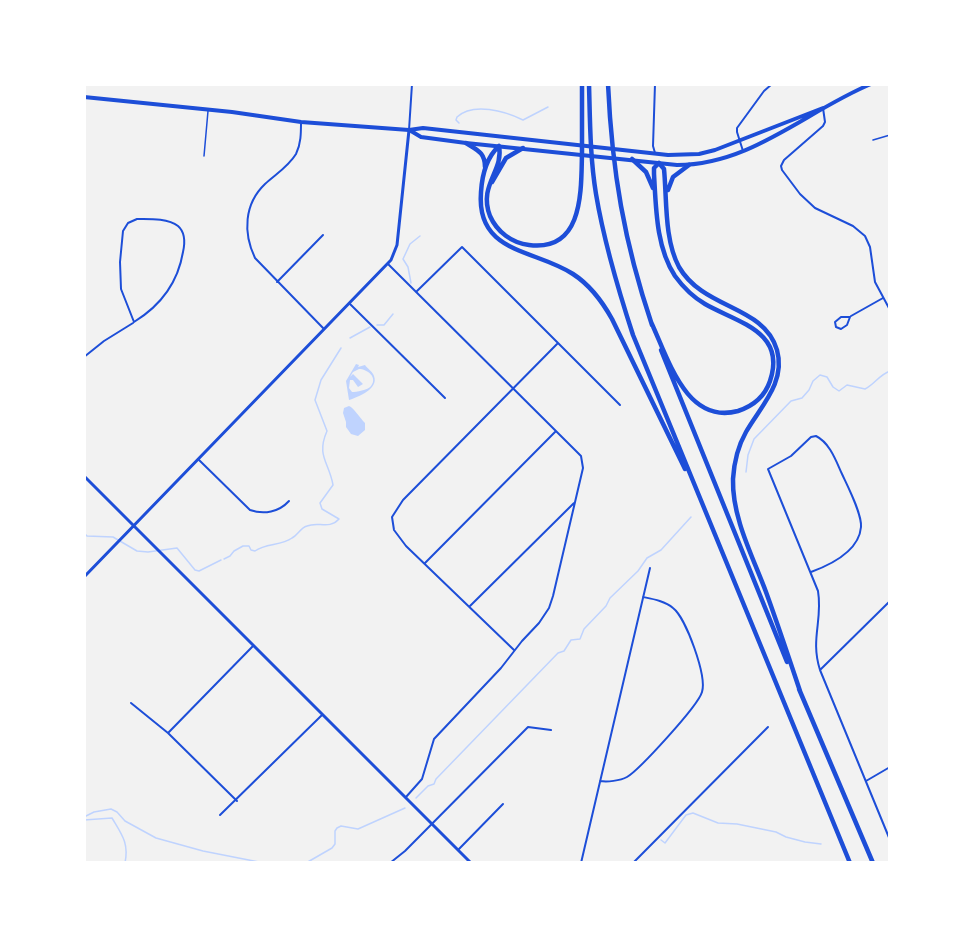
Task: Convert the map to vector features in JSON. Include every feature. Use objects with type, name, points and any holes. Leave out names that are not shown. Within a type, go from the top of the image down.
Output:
[{"type":"highway","points":[[499,146],[501,157],[489,182],[487,198],[490,216],[501,232],[516,242],[534,246],[560,238],[573,224],[580,205],[582,84]]},
{"type":"highway","points":[[589,84],[594,176],[607,244],[622,300],[646,369],[850,863]]},
{"type":"highway","points":[[608,84],[610,135],[615,176],[632,265],[651,322],[800,691],[873,863]]},
{"type":"highway","points":[[466,143],[480,151],[484,157],[486,165],[480,197],[482,215],[490,231],[512,249],[552,263],[572,273],[590,288],[606,307],[700,498]]},
{"type":"highway","points":[[483,179],[490,157],[499,146]]},
{"type":"highway","points":[[488,190],[506,158],[523,148]]},
{"type":"highway","points":[[632,159],[646,172],[655,192]]},
{"type":"highway","points":[[651,322],[684,390],[700,405],[709,410],[730,412],[749,406],[764,393],[772,374],[773,365],[769,346],[764,338],[751,325],[704,303],[681,283],[670,266],[663,247],[655,192],[654,168],[658,163],[664,169],[672,250],[685,275],[707,296],[763,326],[777,352],[779,362],[776,382],[740,444],[736,456],[733,483],[741,525],[800,691]]},
{"type":"highway","points":[[668,202],[670,181],[676,173],[689,165]]},
{"type":"main road","points":[[84,97],[301,122],[409,130],[423,128],[669,155],[699,154],[740,142],[824,108],[871,84]]},
{"type":"main road","points":[[409,130],[421,137],[466,143],[689,165],[719,160],[743,151],[824,108]]},
{"type":"main road","points":[[499,146],[500,137]]},
{"type":"main road","points":[[656,154],[658,163]]},
{"type":"street","points":[[84,578],[350,304],[395,254],[412,84]]},
{"type":"street","points":[[655,84],[653,146],[656,154]]},
{"type":"street","points":[[743,151],[737,128],[764,91],[772,84]]},
{"type":"street","points":[[824,108],[824,126],[783,160],[782,170],[800,194],[815,208],[854,226],[865,236],[870,247],[873,276],[890,310]]},
{"type":"street","points":[[301,122],[299,144],[294,157],[257,194],[250,207],[247,223],[248,241],[263,268],[325,330]]},
{"type":"street","points":[[84,357],[134,322],[158,303],[174,281],[179,269],[184,240],[182,230],[175,224],[159,220],[137,219],[128,223],[123,231],[120,282],[125,304],[134,322]]},
{"type":"street","points":[[277,282],[323,235]]},
{"type":"street","points":[[416,292],[462,247],[620,405]]},
{"type":"street","points":[[388,264],[581,456],[583,464],[549,608],[540,623],[514,650],[501,668],[434,739],[422,779],[405,797]]},
{"type":"street","points":[[850,317],[843,329],[836,327],[838,318],[850,317],[883,298]]},
{"type":"street","points":[[350,304],[445,398]]},
{"type":"street","points":[[514,650],[396,534],[392,521],[394,512],[403,500],[558,343]]},
{"type":"street","points":[[425,563],[556,431]]},
{"type":"street","points":[[811,572],[838,559],[852,547],[858,537],[860,521],[844,478],[828,447],[816,436],[811,437],[783,461],[768,469],[811,572],[819,598],[815,645],[820,670],[890,840]]},
{"type":"street","points":[[198,459],[250,510],[261,512],[276,510],[284,507],[289,501]]},
{"type":"street","points":[[84,476],[471,863]]},
{"type":"street","points":[[470,606],[576,501]]},
{"type":"street","points":[[581,863],[650,568]]},
{"type":"street","points":[[600,781],[626,778],[688,715],[702,691],[703,671],[680,616],[666,603],[643,597]]},
{"type":"street","points":[[820,670],[890,601]]},
{"type":"street","points":[[168,733],[253,646]]},
{"type":"street","points":[[131,703],[168,733],[237,801]]},
{"type":"street","points":[[220,815],[237,801],[322,715]]},
{"type":"street","points":[[390,863],[405,851],[528,727],[551,730]]},
{"type":"street","points":[[633,863],[768,727]]},
{"type":"street","points":[[866,781],[890,767]]},
{"type":"street","points":[[458,850],[503,804]]},
{"type":"lane","points":[[204,156],[208,110]]},
{"type":"lane","points":[[873,140],[890,135]]},
{"type":"water","points":[[356,364],[359,365],[358,367],[365,365],[373,375],[375,381],[367,392],[349,400],[346,381]],"holes":[[[362,369],[371,374],[373,383],[367,389],[352,392],[349,388],[350,380],[353,380],[358,387],[363,384],[353,374],[350,377],[353,372]]]},
{"type":"water","points":[[349,406],[365,423],[365,430],[358,436],[351,434],[346,427],[343,413],[344,408]]},
{"type":"waterway","points":[[459,123],[456,120],[457,117],[472,110],[498,111],[523,120],[548,107]]},
{"type":"waterway","points":[[411,283],[408,267],[403,259],[410,244],[420,236]]},
{"type":"waterway","points":[[377,325],[384,325],[393,314]]},
{"type":"waterway","points":[[350,338],[370,327]]},
{"type":"waterway","points":[[224,559],[243,546],[249,546],[255,551],[288,541],[307,526],[327,525],[339,519],[322,509],[320,503],[333,485],[323,453],[327,431],[315,400],[321,380],[341,348]]},
{"type":"waterway","points":[[746,472],[748,455],[754,439],[791,401],[802,398],[813,381],[820,375],[827,377],[833,387],[839,391],[847,385],[865,389],[890,371]]},
{"type":"waterway","points":[[416,798],[428,786],[434,784],[436,779],[558,653],[564,651],[571,640],[580,639],[584,629],[606,606],[610,598],[638,571],[647,558],[661,550],[691,517]]},
{"type":"waterway","points":[[84,533],[87,536],[113,537],[137,551],[148,552],[177,548],[195,570],[199,571],[221,560]]},
{"type":"waterway","points":[[306,863],[332,848],[335,844],[337,828],[341,826],[358,829],[405,808]]},
{"type":"waterway","points":[[84,817],[94,812],[111,809],[125,821],[156,838],[203,851],[264,863]]},
{"type":"waterway","points":[[661,840],[665,843],[686,815],[693,813],[718,823],[737,824],[821,844]]},
{"type":"waterway","points":[[84,820],[112,818],[125,844],[125,863]]}]
